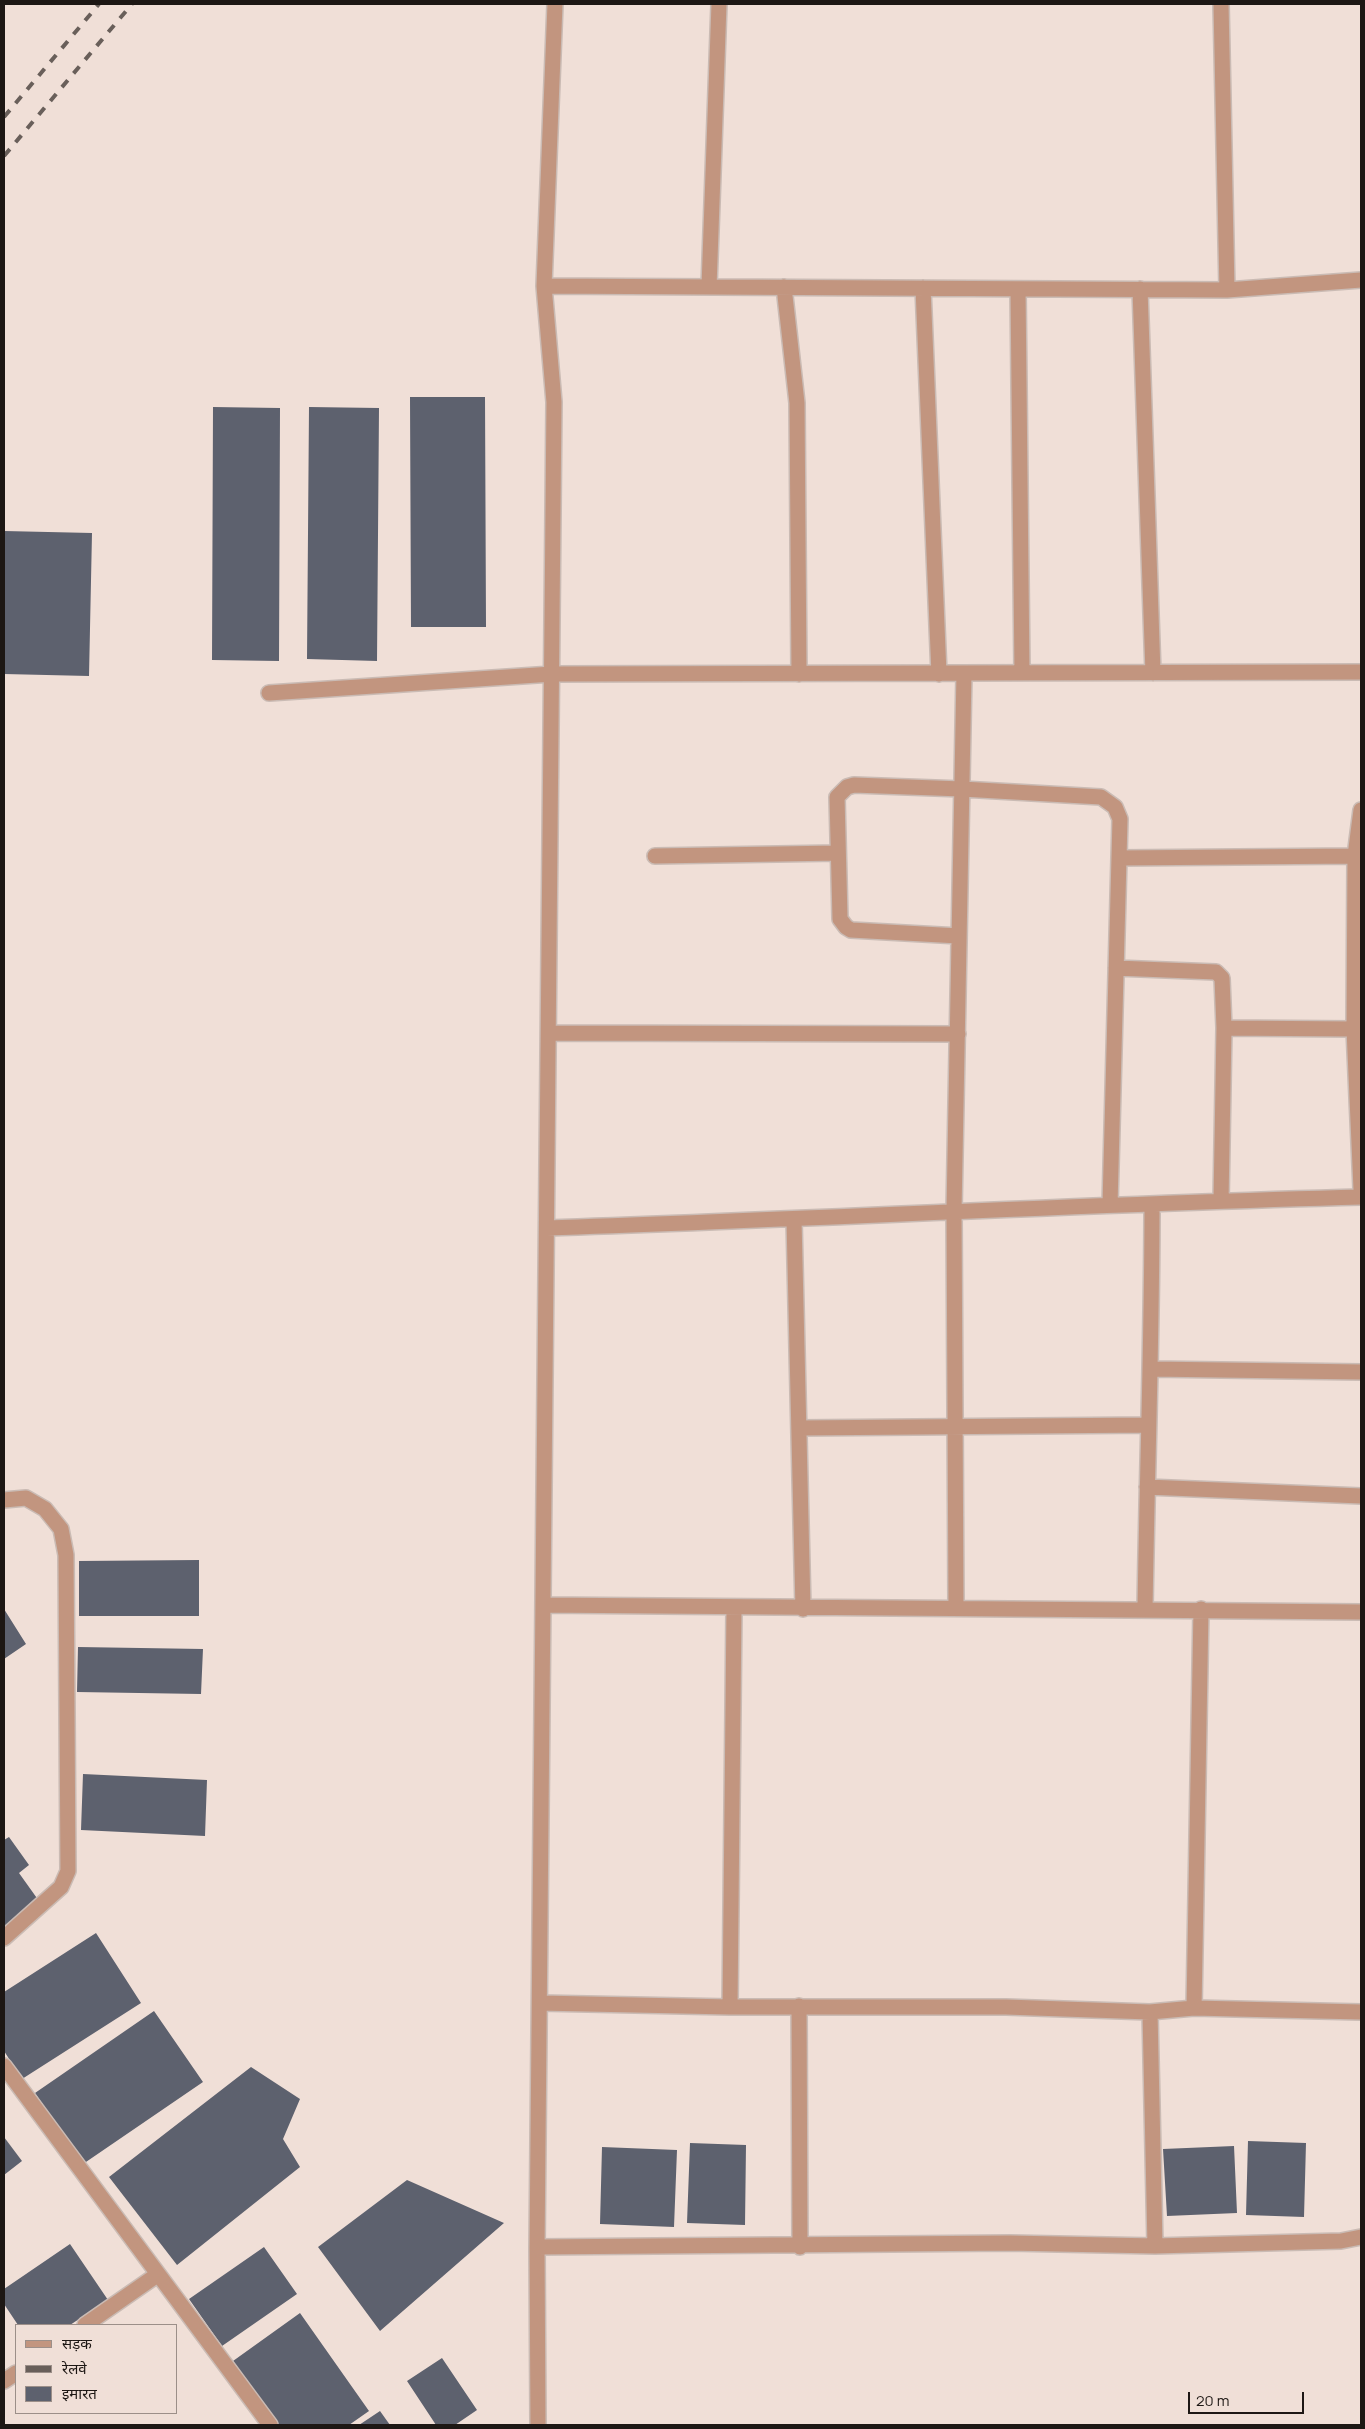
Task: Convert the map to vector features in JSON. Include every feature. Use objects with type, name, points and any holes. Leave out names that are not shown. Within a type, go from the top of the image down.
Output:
[{"type":"street","points":[[538,2425],[537,2247],[554,402],[544,286],[555,4]]},
{"type":"street","points":[[710,287],[720,4]]},
{"type":"street","points":[[1221,4],[1227,290]]},
{"type":"street","points":[[544,286],[1227,290],[1361,280]]},
{"type":"street","points":[[784,287],[797,403],[799,674]]},
{"type":"street","points":[[923,288],[939,674]]},
{"type":"street","points":[[1018,289],[1022,673]]},
{"type":"street","points":[[1140,289],[1154,672]]},
{"type":"street","points":[[269,693],[552,674],[1361,672]]},
{"type":"street","points":[[956,1608],[954,1211],[964,673]]},
{"type":"street","points":[[960,936],[851,930],[846,927],[840,919],[837,797],[847,787],[854,785],[962,789],[1101,797],[1108,800],[1115,807],[1120,819],[1110,1205]]},
{"type":"street","points":[[1361,810],[1354,856],[1354,1029],[1361,1189]]},
{"type":"street","points":[[655,856],[838,853]]},
{"type":"street","points":[[1119,858],[1354,856]]},
{"type":"street","points":[[1116,968],[1216,972],[1222,978],[1224,985],[1224,1028],[1221,1201]]},
{"type":"street","points":[[1224,1028],[1354,1029]]},
{"type":"street","points":[[549,1033],[958,1034]]},
{"type":"street","points":[[546,1228],[794,1220],[1110,1205],[1361,1198]]},
{"type":"street","points":[[1145,1610],[1148,1424],[1152,1369],[1152,1204]]},
{"type":"street","points":[[794,1220],[803,1609]]},
{"type":"street","points":[[1152,1369],[1361,1372]]},
{"type":"street","points":[[800,1428],[1148,1424]]},
{"type":"street","points":[[1147,1487],[1361,1496]]},
{"type":"street","points":[[4,1500],[26,1498],[45,1509],[61,1529],[64,1546],[68,1861],[68,1871],[61,1887],[4,1938]]},
{"type":"street","points":[[543,1606],[803,1609],[1201,1609],[1361,1612]]},
{"type":"street","points":[[730,2007],[734,1608]]},
{"type":"street","points":[[1194,2008],[1201,1609]]},
{"type":"street","points":[[540,2003],[730,2007],[1006,2007],[1150,2012],[1194,2008],[1361,2012]]},
{"type":"street","points":[[799,2006],[800,2247]]},
{"type":"street","points":[[1150,2012],[1155,2246]]},
{"type":"street","points":[[4,2066],[270,2425]]},
{"type":"street","points":[[537,2247],[800,2247],[1001,2244],[1155,2246],[1341,2241],[1361,2237]]},
{"type":"street","points":[[86,2324],[157,2275]]},
{"type":"street","points":[[4,2382],[15,2374]]},
{"type":"building","points":[[410,397],[485,397],[486,627],[411,627]]},
{"type":"building","points":[[213,407],[280,408],[279,661],[212,660]]},
{"type":"building","points":[[309,407],[379,408],[377,661],[307,659]]},
{"type":"building","points":[[4,531],[92,533],[89,676],[4,674]]},
{"type":"building","points":[[199,1560],[199,1616],[79,1616],[79,1561]]},
{"type":"building","points":[[4,1609],[26,1644],[4,1659]]},
{"type":"building","points":[[78,1647],[203,1649],[201,1694],[77,1692]]},
{"type":"building","points":[[83,1774],[207,1780],[205,1836],[81,1830]]},
{"type":"building","points":[[9,1837],[29,1865],[19,1873],[39,1901],[4,1927],[4,1840]]},
{"type":"building","points":[[96,1933],[141,2003],[22,2079],[4,2051],[4,1992]]},
{"type":"building","points":[[154,2011],[203,2082],[83,2164],[35,2093]]},
{"type":"building","points":[[251,2067],[300,2099],[283,2139],[300,2167],[177,2265],[109,2177]]},
{"type":"building","points":[[4,2137],[22,2161],[4,2175]]},
{"type":"building","points":[[1248,2141],[1306,2143],[1304,2217],[1246,2215]]},
{"type":"building","points":[[690,2143],[746,2145],[745,2225],[687,2223]]},
{"type":"building","points":[[1234,2146],[1237,2213],[1167,2216],[1163,2149]]},
{"type":"building","points":[[602,2147],[677,2150],[674,2227],[600,2224]]},
{"type":"building","points":[[407,2180],[504,2223],[380,2331],[318,2247]]},
{"type":"building","points":[[70,2244],[108,2300],[72,2324],[17,2324],[4,2304],[4,2289]]},
{"type":"building","points":[[264,2247],[297,2294],[222,2346],[189,2299]]},
{"type":"building","points":[[300,2313],[369,2411],[349,2425],[279,2425],[233,2361]]},
{"type":"building","points":[[442,2358],[477,2410],[455,2425],[436,2425],[407,2381]]},
{"type":"building","points":[[380,2411],[390,2425],[359,2425]]},
{"type":"railway","points":[[4,117],[99,4]]},
{"type":"railway","points":[[4,156],[132,4]]}]
